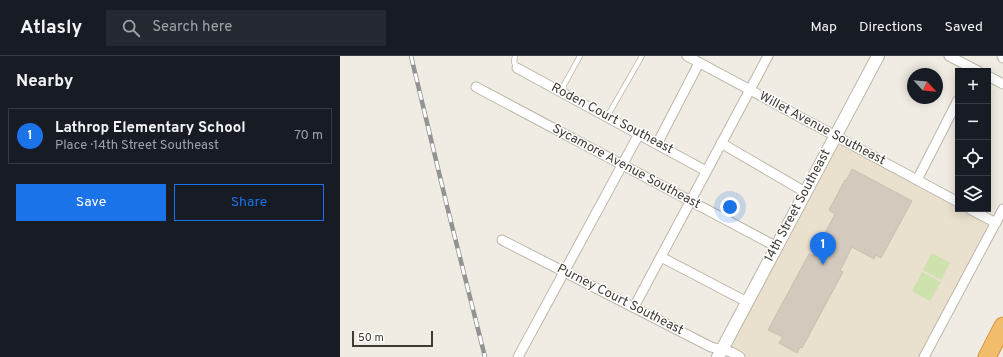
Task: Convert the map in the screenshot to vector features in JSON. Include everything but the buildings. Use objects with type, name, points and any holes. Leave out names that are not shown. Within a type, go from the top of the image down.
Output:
[{"type":"highway","points":[[987,357],[1003,326]]},
{"type":"street","points":[[634,307],[768,56]]},
{"type":"street","name":"14th Street Southeast","points":[[720,353],[878,56]]},
{"type":"street","points":[[949,56],[971,68]]},
{"type":"street","points":[[656,144],[693,58]]},
{"type":"street","name":"Willet Avenue Southeast","points":[[693,58],[955,200]]},
{"type":"street","name":"Roden Court Southeast","points":[[517,68],[706,171]]},
{"type":"street","points":[[991,78],[1003,84]]},
{"type":"street","name":"Sycamore Avenue Southeast","points":[[476,87],[690,202],[777,246]]},
{"type":"street","points":[[917,180],[956,104]]},
{"type":"street","points":[[518,357],[639,134]]},
{"type":"street","points":[[721,143],[805,192]]},
{"type":"street","points":[[924,357],[1003,209]]},
{"type":"street","points":[[976,212],[996,223]]},
{"type":"street","name":"Purney Court Southeast","points":[[502,240],[634,307],[720,353],[731,352],[740,357]]},
{"type":"street","points":[[661,256],[747,302]]},
{"type":"lane","points":[[515,56],[515,64],[517,68]]},
{"type":"lane","points":[[564,94],[564,85],[580,56]]},
{"type":"lane","points":[[607,117],[642,56]]},
{"type":"shaded area","points":[[835,136],[955,200],[955,212],[976,212],[996,223],[924,357],[740,357],[722,350]]},
{"type":"green space","points":[[932,253],[950,263],[941,280],[923,270]]},
{"type":"green space","points":[[922,272],[941,282],[930,301],[912,291]]},
{"type":"railway","points":[[411,56],[485,357]]},
{"type":"place","name":"Lathrop Elementary School","points":[[823,265]]}]
